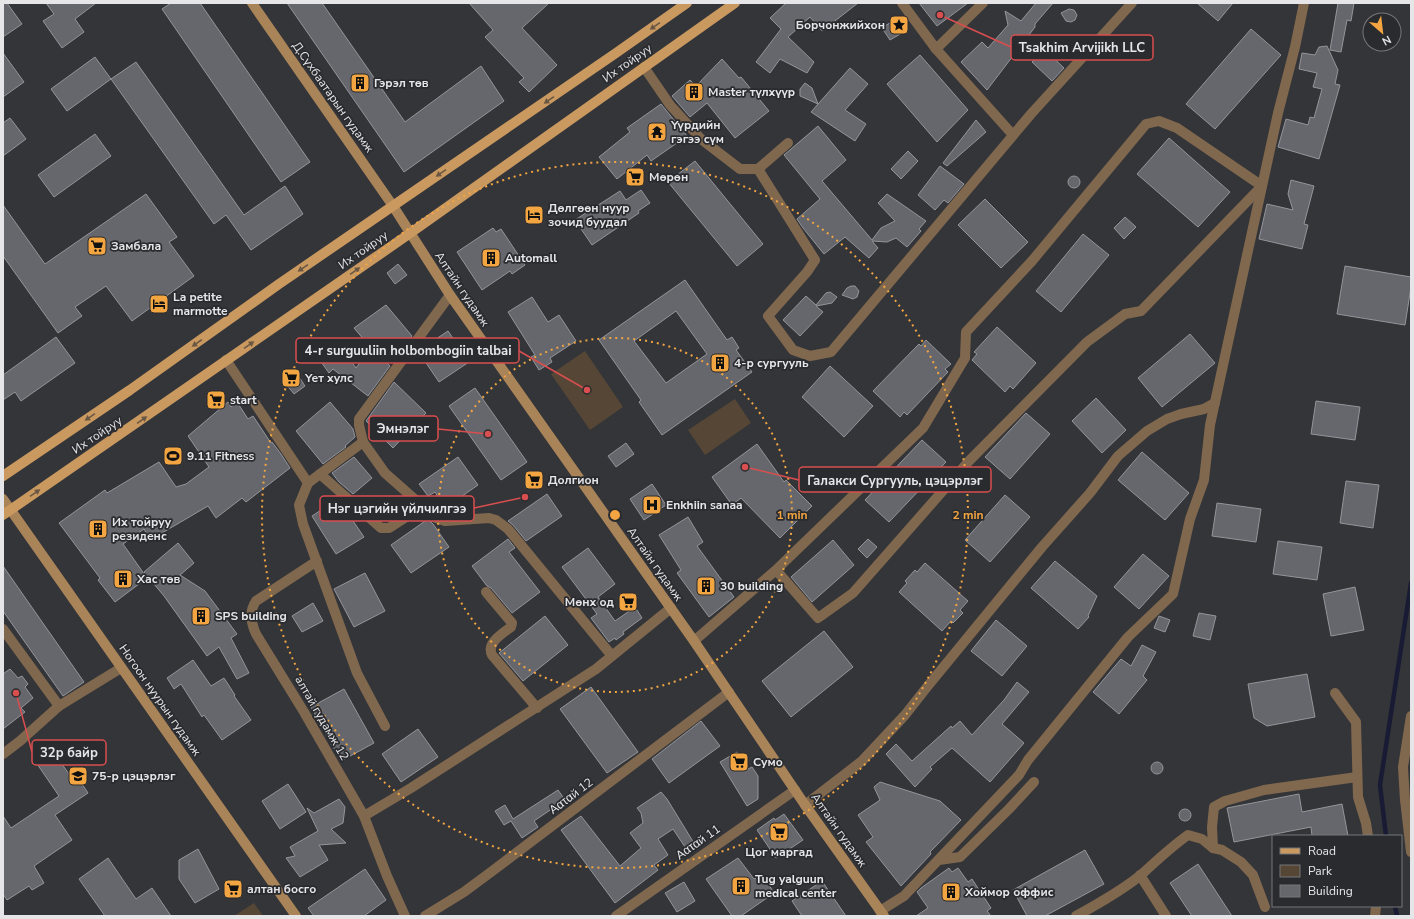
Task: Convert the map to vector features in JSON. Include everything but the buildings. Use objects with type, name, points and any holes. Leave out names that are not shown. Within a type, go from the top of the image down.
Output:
[{"type":"main road","name":"Д.Сүхбаатарын гудамж","points":[[252,3],[393,206]]},
{"type":"main road","name":"Их тойруу","points":[[3,476],[130,390],[279,284],[687,3]]},
{"type":"main road","name":"Их тойруу","points":[[7,513],[410,234],[735,3]]},
{"type":"main road","name":"Алтайн гудамж","points":[[393,206],[450,296],[694,640],[794,790],[882,913]]},
{"type":"main road","name":"Ногоон нуурын гудамж","points":[[3,499],[7,513],[121,668],[296,916]]},
{"type":"street","points":[[902,3],[936,49],[1013,135]]},
{"type":"street","points":[[936,49],[983,3]]},
{"type":"street","points":[[758,169],[815,260],[807,272],[768,316],[793,350],[810,356],[831,352],[1013,135],[1132,3]]},
{"type":"street","points":[[882,913],[904,896],[1019,775],[1028,760],[1128,637],[1174,594],[1190,519],[1204,480],[1210,425],[1262,186],[1304,3]]},
{"type":"street","points":[[644,67],[670,105],[701,139],[740,169],[758,169],[788,143]]},
{"type":"street","points":[[694,640],[776,570],[923,428],[965,358],[966,332],[1032,261],[1146,124],[1159,121],[1177,128],[1262,186]]},
{"type":"street","points":[[776,570],[818,618],[853,593],[969,461],[1087,342],[1125,314],[1141,311],[1262,186]]},
{"type":"street","points":[[450,296],[359,419],[363,442],[385,473],[436,518],[445,521],[489,518],[496,520],[508,529],[612,656]]},
{"type":"street","points":[[226,360],[308,483]]},
{"type":"street","points":[[805,805],[862,761],[905,715],[926,687],[1090,493],[1118,456],[1147,430],[1167,419],[1215,404]]},
{"type":"street","points":[[363,442],[308,483],[299,505],[303,524],[357,673],[385,726]]},
{"type":"street","points":[[320,474],[381,528],[389,528],[423,506]]},
{"type":"street","name":"алтай гудамж 12","points":[[317,561],[256,601],[252,610],[252,623],[256,634],[304,712],[364,816],[387,876],[405,916]]},
{"type":"street","points":[[486,592],[512,623],[511,627],[491,644],[490,650],[537,708]]},
{"type":"street","points":[[364,816],[411,788],[596,670],[671,608]]},
{"type":"street","points":[[3,629],[59,706]]},
{"type":"street","points":[[3,754],[59,706],[121,668]]},
{"type":"street","name":"Ααταй 12","points":[[425,916],[464,892],[486,876],[729,692]]},
{"type":"street","points":[[1335,693],[1356,722],[1358,797],[1366,823],[1368,835]]},
{"type":"street","points":[[1411,716],[1403,767],[1407,788],[1411,852]]},
{"type":"street","points":[[1213,848],[1212,827],[1214,807],[1225,801],[1264,790],[1357,777]]},
{"type":"street","points":[[939,860],[960,857],[1010,809],[1034,782]]},
{"type":"street","name":"Ααταй 11","points":[[616,916],[794,790]]},
{"type":"street","points":[[1076,916],[1097,905],[1140,876],[1160,857],[1188,835],[1202,839],[1213,848],[1222,850],[1241,862],[1253,875],[1265,907]]},
{"type":"street","points":[[1140,876],[1166,916]]},
{"type":"green space","points":[[585,351],[623,407],[590,430],[551,374]]},
{"type":"green space","points":[[735,399],[751,423],[705,455],[688,430]]},
{"type":"green space","points":[[254,903],[263,916],[234,916]]},
{"type":"waterway","points":[[1386,835],[1380,785],[1411,583]]},
{"type":"waterway","points":[[1395,907],[1397,916]]},
{"type":"place","name":"Tsakhim Arvijikh LLC","points":[[940,15]]},
{"type":"place","name":"Борчонжийхон","points":[[899,25]]},
{"type":"place","name":"Гэрэл төв","points":[[360,83]]},
{"type":"place","name":"Master түлхүүр","points":[[694,92]]},
{"type":"place","name":"Үүрдийн гэгээ сүм","points":[[657,132]]},
{"type":"place","name":"Мөрөн","points":[[635,177]]},
{"type":"place","name":"Дөлгөөн нуур зочид буудал","points":[[534,215]]},
{"type":"place","name":"Замбала","points":[[97,246]]},
{"type":"place","name":"Automall","points":[[491,258]]},
{"type":"place","name":"La petite marmotte","points":[[159,304]]},
{"type":"place","name":"4-р сургууль","points":[[720,363]]},
{"type":"place","name":"Үет хулс","points":[[291,378]]},
{"type":"place","name":"4-r surguuliin holbombogiin talbai","points":[[587,390]]},
{"type":"place","name":"start","points":[[216,400]]},
{"type":"place","name":"Эмнэлэг","points":[[488,434]]},
{"type":"place","name":"9.11 Fitness","points":[[173,456]]},
{"type":"place","name":"Галакси Сургууль, цэцэрлэг","points":[[745,467]]},
{"type":"place","name":"Долгион","points":[[534,480]]},
{"type":"place","name":"Нэг цэгийн үйлчилгээ","points":[[525,497]]},
{"type":"place","name":"Enkhiin sanaa","points":[[652,505]]},
{"type":"place","name":"Их тойруу резиденс","points":[[98,529]]},
{"type":"place","name":"Хас төв","points":[[123,579]]},
{"type":"place","name":"30 building","points":[[706,586]]},
{"type":"place","name":"Мөнх од","points":[[628,602]]},
{"type":"place","name":"SPS building","points":[[201,616]]},
{"type":"place","name":"32р байр","points":[[16,693]]},
{"type":"place","name":"Сумо","points":[[739,762]]},
{"type":"place","name":"75-р цэцэрлэг","points":[[78,776]]},
{"type":"place","name":"Цог маргад","points":[[779,832]]},
{"type":"place","name":"Tug yalguun medical center","points":[[741,886]]},
{"type":"place","name":"алтан босго","points":[[233,889]]},
{"type":"place","name":"Хоймор оффис","points":[[951,892]]}]
